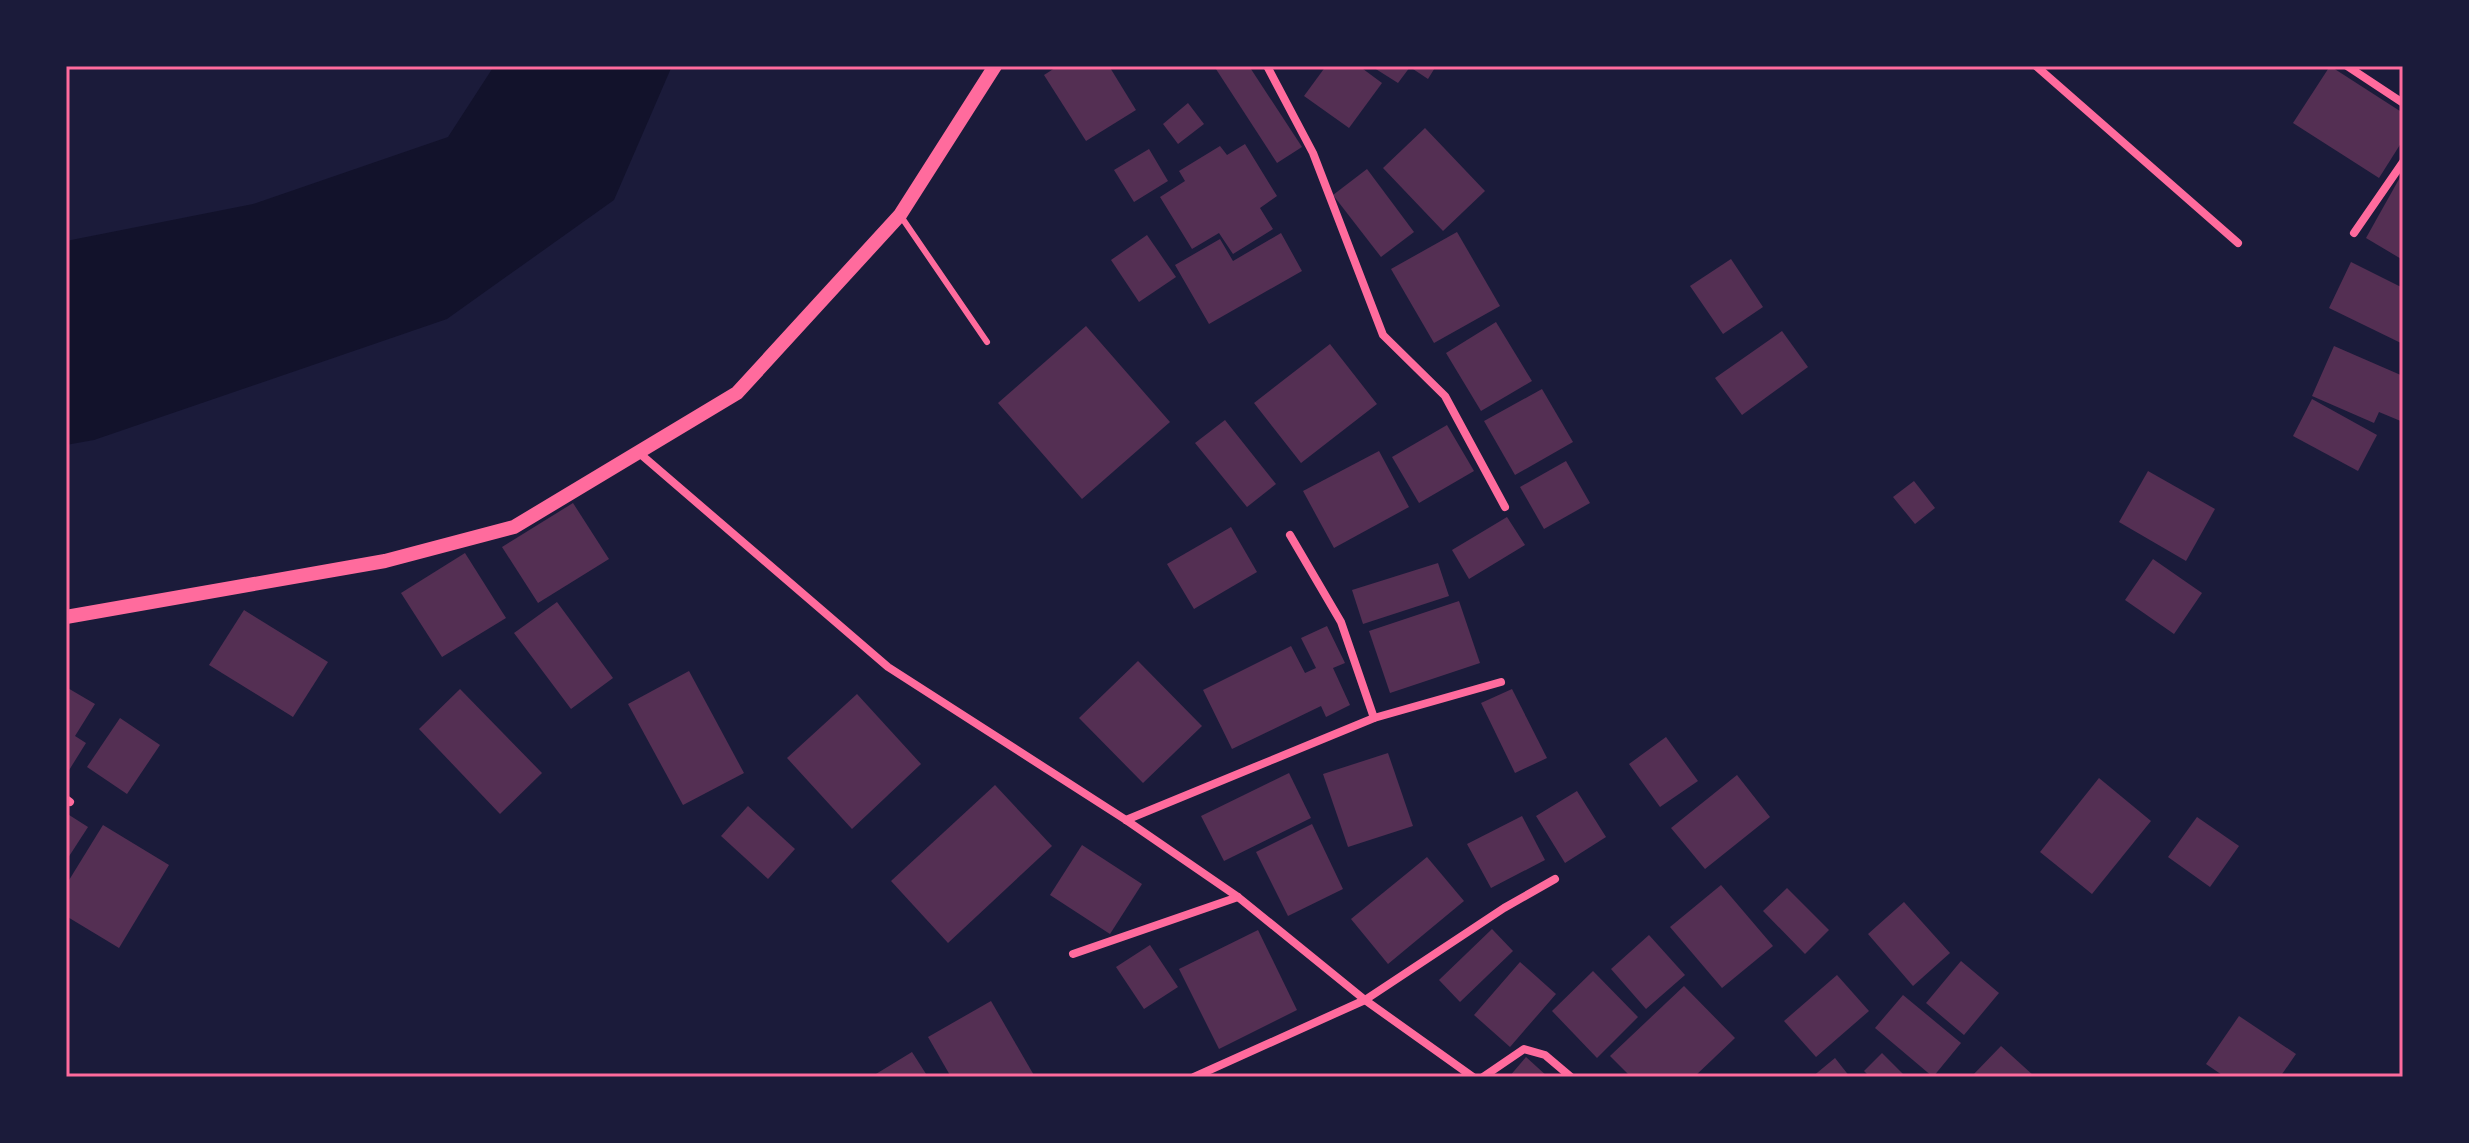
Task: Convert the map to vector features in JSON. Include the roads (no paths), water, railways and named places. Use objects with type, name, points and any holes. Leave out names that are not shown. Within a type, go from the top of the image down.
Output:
[{"type":"street","points":[[66,617],[385,561],[514,527],[737,393],[900,215],[995,66]]},
{"type":"street","points":[[1267,66],[1313,153],[1383,335],[1445,396],[1505,507]]},
{"type":"street","points":[[2036,66],[2238,243]]},
{"type":"street","points":[[2347,66],[2403,103]]},
{"type":"street","points":[[2354,233],[2403,162]]},
{"type":"street","points":[[638,452],[888,667],[1126,820],[1238,897],[1365,1000],[1473,1077]]},
{"type":"street","points":[[1290,535],[1341,622],[1374,718]]},
{"type":"street","points":[[1126,820],[1374,718],[1501,682]]},
{"type":"street","points":[[1194,1077],[1365,1000],[1504,908],[1555,879]]},
{"type":"street","points":[[1073,954],[1238,897]]},
{"type":"street","points":[[1483,1077],[1524,1049],[1545,1055],[1571,1077]]},
{"type":"lane","points":[[900,215],[987,342]]}]
